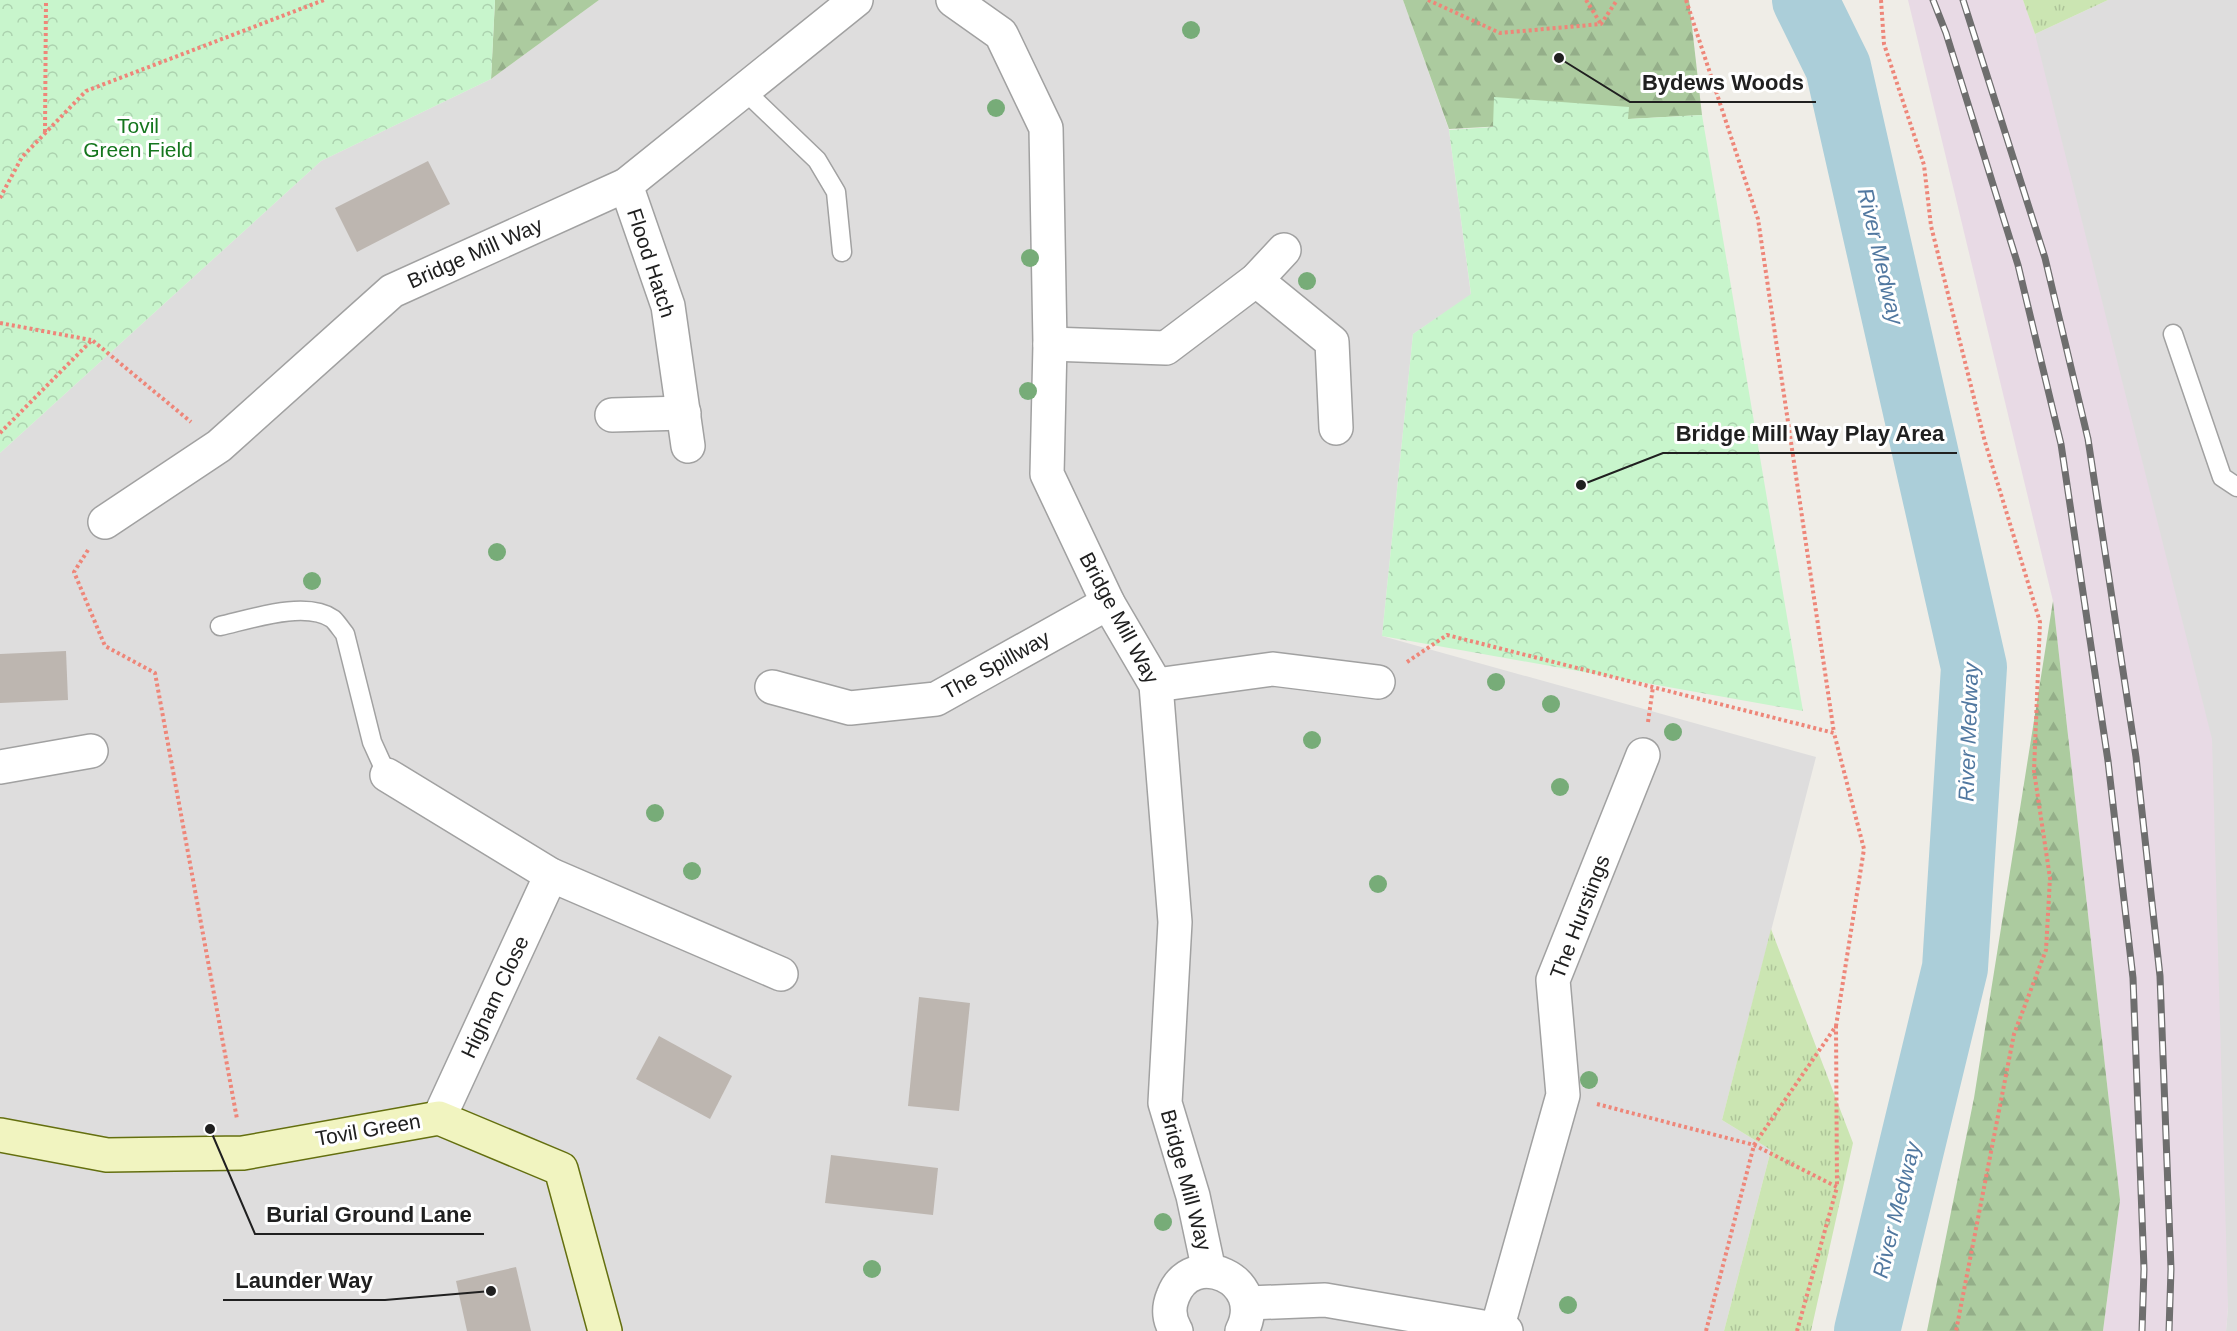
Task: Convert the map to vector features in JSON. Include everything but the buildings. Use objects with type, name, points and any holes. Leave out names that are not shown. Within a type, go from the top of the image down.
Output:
[{"type":"street","name":"Bridge Mill Way","points":[[105,522],[219,446],[392,291],[626,185],[856,0]]},
{"type":"street","name":"Bridge Mill Way","points":[[953,0],[1001,34],[1046,128],[1050,344],[1047,474],[1108,603],[1156,685],[1175,922],[1165,1103],[1193,1196],[1209,1271]]},
{"type":"street","name":"Flood Hatch","points":[[626,185],[668,306],[688,446]]},
{"type":"street","points":[[1050,344],[1166,348],[1256,280],[1284,250]]},
{"type":"street","points":[[1256,280],[1332,342],[1335,428]]},
{"type":"street","points":[[612,415],[684,413]]},
{"type":"street","name":"The Spillway","points":[[772,687],[850,708],[936,699],[1108,603]]},
{"type":"street","points":[[1156,685],[1273,669],[1378,682]]},
{"type":"street","points":[[0,767],[91,751]]},
{"type":"street","name":"The Hurstings","points":[[1501,1330],[1563,1095],[1553,980],[1643,755]]},
{"type":"street","points":[[387,775],[551,875],[782,974]]},
{"type":"street","name":"Higham Close","points":[[439,1118],[551,875]]},
{"type":"street","name":"Tovil Green","points":[[0,1136],[106,1155],[243,1153],[439,1118],[561,1169],[605,1331]]},
{"type":"street","points":[[1168,1329],[1175,1289],[1196,1273],[1209,1271],[1222,1273],[1234,1280],[1243,1290],[1245,1317],[1325,1300],[1501,1330]]},
{"type":"lane","points":[[744,90],[817,160],[836,192],[842,252]]},
{"type":"lane","points":[[2173,334],[2222,477],[2237,487]]},
{"type":"lane","points":[[220,626],[296,610],[318,612],[334,620],[345,634],[372,742],[387,775]]},
{"type":"path","points":[[45,132],[46,0]]},
{"type":"path","points":[[0,198],[22,157],[86,91],[324,0]]},
{"type":"path","points":[[1428,0],[1500,33],[1601,24]]},
{"type":"path","points":[[1586,0],[1601,24]]},
{"type":"path","points":[[1601,24],[1617,0]]},
{"type":"path","points":[[1686,0],[1758,219],[1834,733],[1864,849],[1836,1026],[1837,1187],[1797,1331]]},
{"type":"path","points":[[1881,0],[1884,44],[1924,165],[1931,226],[1985,442],[2040,622],[2034,771],[2050,878],[2046,950],[2014,1034],[1956,1331]]},
{"type":"path","points":[[0,323],[92,340],[219,446]]},
{"type":"path","points":[[0,434],[92,340]]},
{"type":"path","points":[[105,522],[74,572],[105,646],[155,673],[243,1153]]},
{"type":"path","points":[[1378,682],[1447,635],[1834,733]]},
{"type":"path","points":[[1706,1331],[1754,1145],[1836,1026]]},
{"type":"path","points":[[1563,1095],[1754,1145],[1837,1187]]},
{"type":"shaded area","points":[[599,0],[1403,0],[1449,130],[1471,295],[1413,334],[1382,636],[1816,757],[1722,1120],[1771,1150],[1724,1331],[0,1331],[0,453],[321,161],[491,79]]},
{"type":"shaded area","points":[[1908,0],[2023,0],[2035,34],[2212,739],[2228,1307],[2226,1331],[2103,1331],[2120,1200],[2053,601]]},
{"type":"shaded area","points":[[2108,0],[2237,0],[2237,1331],[2226,1331],[2228,1307],[2035,34]]},
{"type":"green space","name":"Tovil Green Field","points":[[0,0],[495,0],[491,79],[321,161],[0,453]]},
{"type":"green space","points":[[495,0],[599,0],[491,79]]},
{"type":"green space","points":[[1403,0],[1689,0],[1702,115],[1449,129]]},
{"type":"green space","points":[[2023,0],[2108,0],[2035,34]]},
{"type":"green space","points":[[1494,97],[1629,107],[1628,119],[1702,115],[1803,711],[1382,636],[1413,334],[1471,294],[1449,130],[1493,127]]},
{"type":"green space","points":[[2053,601],[2120,1200],[2103,1331],[1927,1331],[1974,1098]]},
{"type":"green space","points":[[1771,929],[1853,1143],[1811,1331],[1724,1331],[1771,1150],[1722,1120]]},
{"type":"waterway","name":"River Medway","points":[[1805,0],[1838,67],[1974,667],[1955,968],[1867,1331]]},
{"type":"railway","points":[[1933,0],[1946,33],[2018,265],[2061,444],[2108,761],[2133,978],[2144,1269],[2142,1331]]},
{"type":"railway","points":[[1963,0],[2045,258],[2088,439],[2136,757],[2160,976],[2171,1269],[2169,1331]]},
{"type":"place","name":"Bydews Woods","points":[[1559,58]]},
{"type":"place","name":"Bridge Mill Way Play Area","points":[[1581,485]]},
{"type":"place","name":"Burial Ground Lane","points":[[210,1129]]},
{"type":"place","name":"Launder Way","points":[[491,1291]]}]
